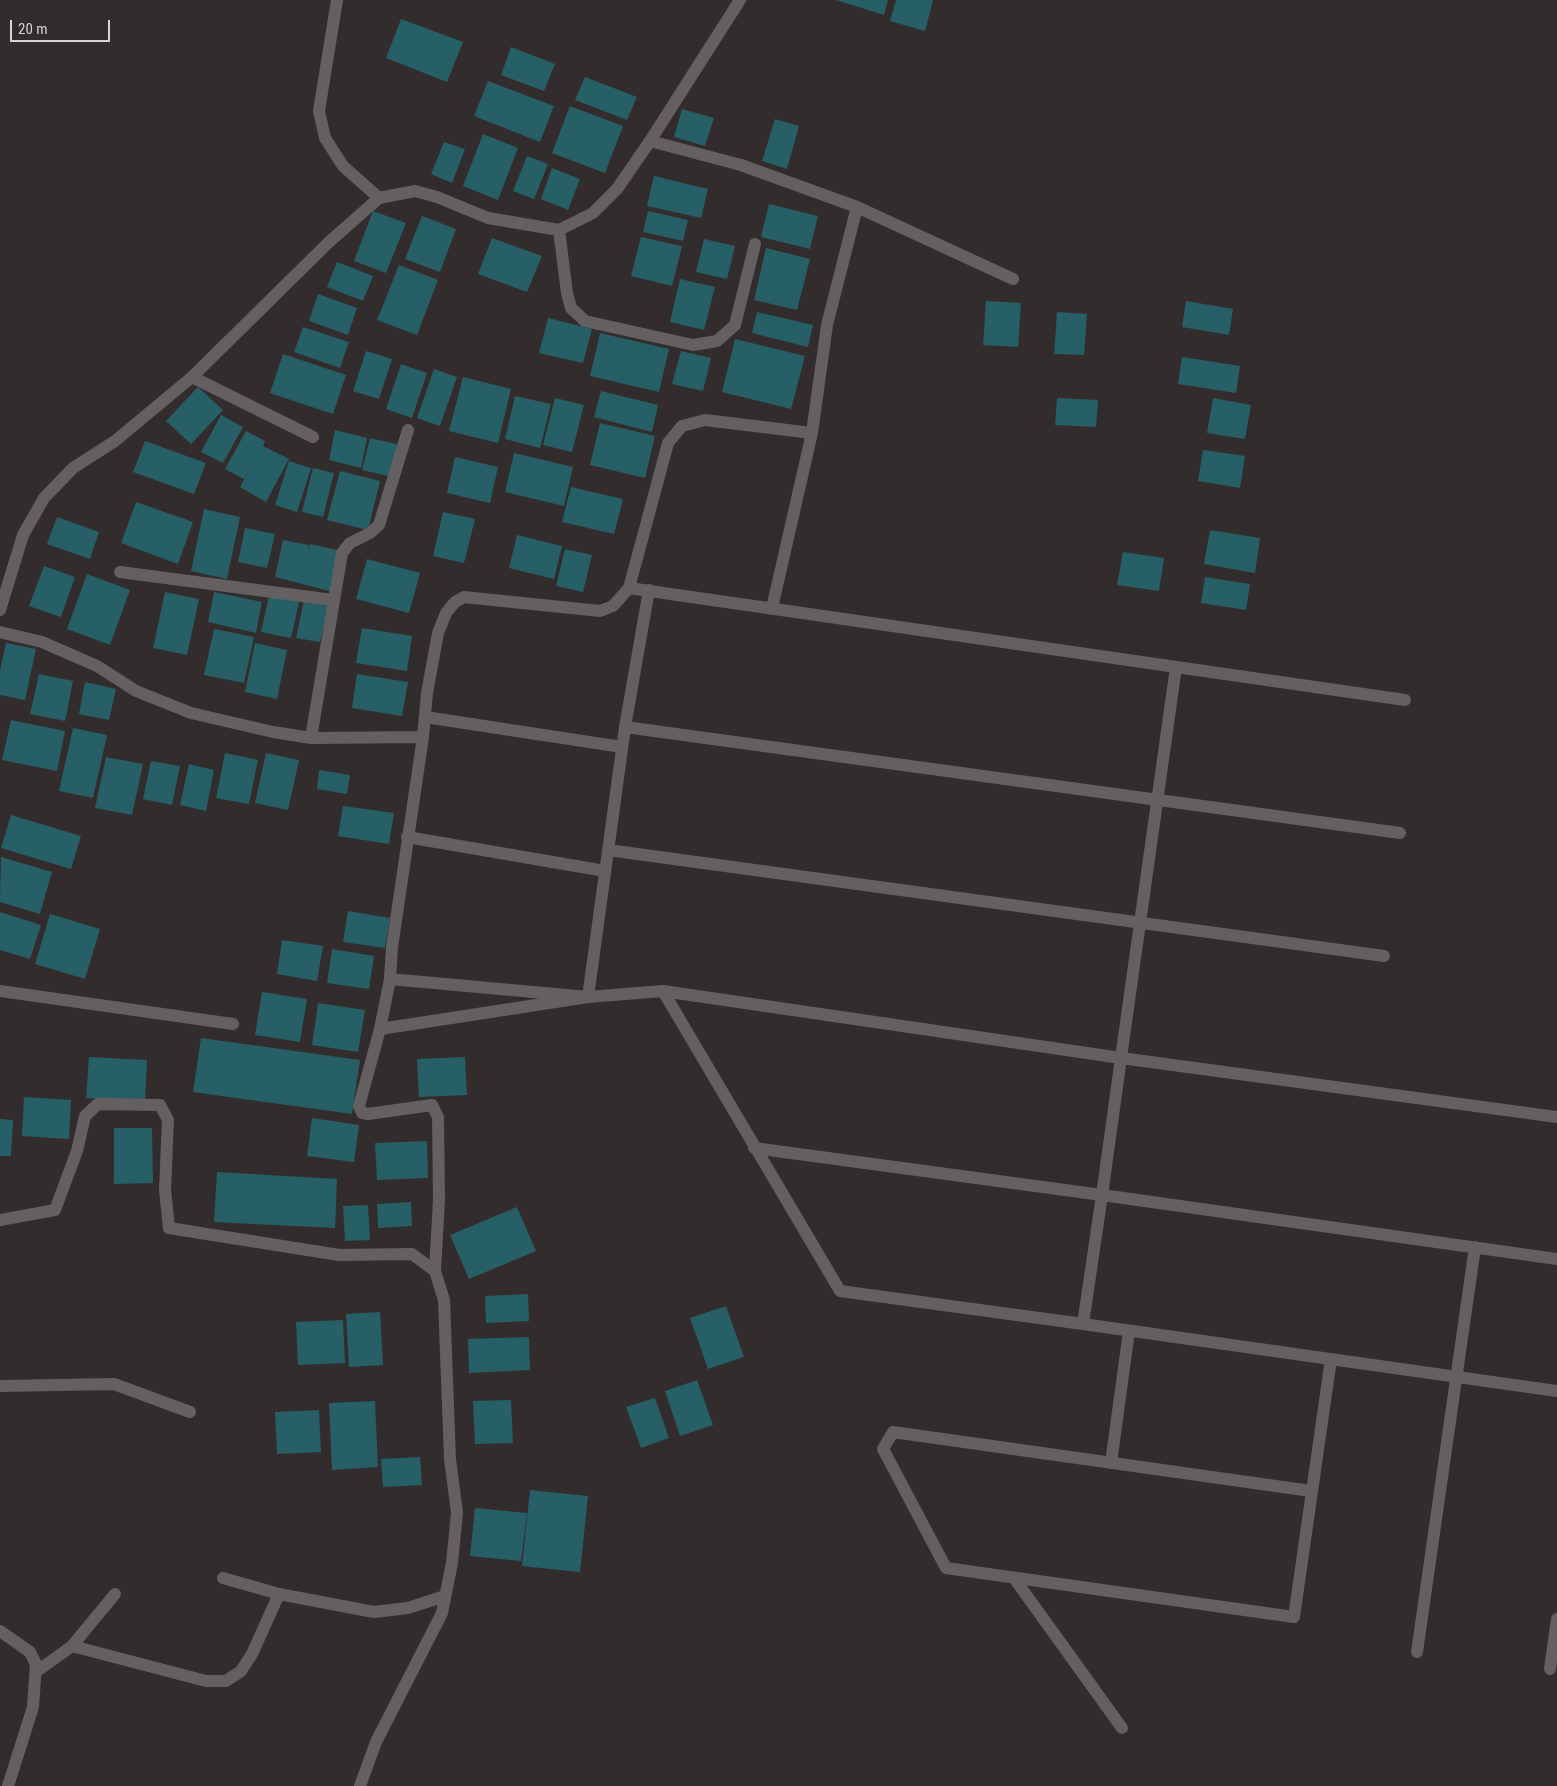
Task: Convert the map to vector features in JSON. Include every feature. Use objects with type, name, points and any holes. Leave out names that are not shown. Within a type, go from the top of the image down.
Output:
[{"type":"street","points":[[336,0],[319,111],[324,138],[343,166],[379,198]]},
{"type":"street","points":[[0,610],[23,535],[44,498],[73,468],[115,441],[192,377],[329,242],[379,198],[415,191],[437,197],[488,218],[558,230],[593,214],[617,189],[650,141],[740,0]]},
{"type":"street","points":[[650,141],[740,165],[857,207],[1013,279]]},
{"type":"street","points":[[772,608],[812,433],[827,325],[857,207]]},
{"type":"street","points":[[558,230],[567,293],[572,308],[585,321],[693,345],[716,341],[734,326],[755,244]]},
{"type":"street","points":[[192,377],[312,437]]},
{"type":"street","points":[[360,1786],[376,1742],[442,1613],[458,1513],[450,1458],[444,1300],[435,1271],[439,1200],[438,1117],[432,1105],[368,1114],[362,1112],[359,1106],[380,1029],[390,979],[407,837],[438,633],[446,613],[455,602],[464,597],[600,611],[613,606],[629,588],[668,443],[682,426],[705,420],[812,433]]},
{"type":"street","points":[[311,738],[342,553],[350,542],[370,533],[379,525],[408,430]]},
{"type":"street","points":[[120,572],[333,600]]},
{"type":"street","points":[[629,588],[1404,700]]},
{"type":"street","points":[[588,997],[622,747],[649,590]]},
{"type":"street","points":[[0,632],[42,642],[96,666],[136,691],[191,713],[273,732],[311,738],[423,737]]},
{"type":"street","points":[[1083,1324],[1176,667]]},
{"type":"street","points":[[425,717],[622,747]]},
{"type":"street","points":[[625,727],[1400,833]]},
{"type":"street","points":[[407,837],[605,871]]},
{"type":"street","points":[[608,850],[1384,956]]},
{"type":"street","points":[[390,979],[588,997]]},
{"type":"street","points":[[0,991],[233,1024]]},
{"type":"street","points":[[380,1029],[588,997],[663,991],[1121,1058],[1557,1117]]},
{"type":"street","points":[[663,991],[840,1291],[1557,1391]]},
{"type":"street","points":[[0,1220],[55,1210],[77,1151],[85,1116],[98,1104],[160,1105],[168,1120],[165,1190],[169,1228],[339,1255],[412,1254],[435,1271]]},
{"type":"street","points":[[754,1148],[1557,1259]]},
{"type":"street","points":[[1417,1652],[1475,1247]]},
{"type":"street","points":[[1111,1463],[1129,1331]]},
{"type":"street","points":[[1312,1491],[893,1432],[883,1449],[946,1568],[1294,1617],[1331,1359]]},
{"type":"street","points":[[0,1386],[114,1384],[190,1412]]},
{"type":"street","points":[[223,1578],[278,1594],[374,1612],[408,1608],[445,1596]]},
{"type":"street","points":[[1014,1578],[1122,1728]]},
{"type":"street","points":[[36,1672],[72,1646],[115,1594]]},
{"type":"street","points":[[72,1646],[132,1660],[179,1675],[206,1681],[226,1681],[240,1671],[252,1654],[278,1594]]},
{"type":"street","points":[[1550,1668],[1557,1619]]},
{"type":"street","points":[[0,1631],[7,1633],[30,1652],[36,1664],[33,1706],[8,1786]]},
{"type":"building","points":[[836,0],[888,0],[884,15]]},
{"type":"building","points":[[896,0],[933,0],[925,31],[890,21]]},
{"type":"building","points":[[401,19],[463,42],[447,82],[386,58]]},
{"type":"building","points":[[511,47],[555,64],[544,91],[501,75]]},
{"type":"building","points":[[585,77],[637,97],[627,120],[575,100]]},
{"type":"building","points":[[488,81],[554,106],[540,142],[474,116]]},
{"type":"building","points":[[570,106],[623,126],[605,173],[552,153]]},
{"type":"building","points":[[682,109],[714,118],[705,146],[674,137]]},
{"type":"building","points":[[775,119],[799,126],[787,169],[762,161]]},
{"type":"building","points":[[483,134],[518,148],[498,200],[463,186]]},
{"type":"building","points":[[444,142],[465,149],[452,183],[431,174]]},
{"type":"building","points":[[527,156],[548,164],[534,199],[513,191]]},
{"type":"building","points":[[552,168],[580,179],[568,210],[541,199]]},
{"type":"building","points":[[654,176],[708,189],[701,218],[647,206]]},
{"type":"building","points":[[769,204],[818,216],[810,249],[761,237]]},
{"type":"building","points":[[373,211],[406,223],[386,273],[354,261]]},
{"type":"building","points":[[648,211],[688,220],[683,241],[643,232]]},
{"type":"building","points":[[422,216],[456,229],[440,272],[405,259]]},
{"type":"building","points":[[641,237],[682,246],[672,286],[631,276]]},
{"type":"building","points":[[492,238],[542,256],[527,292],[478,274]]},
{"type":"building","points":[[704,239],[735,246],[727,279],[696,272]]},
{"type":"building","points":[[766,248],[810,259],[797,310],[754,300]]},
{"type":"building","points":[[337,262],[373,276],[363,301],[327,287]]},
{"type":"building","points":[[399,265],[438,280],[417,335],[377,320]]},
{"type":"building","points":[[680,279],[715,287],[704,330],[670,322]]},
{"type":"building","points":[[318,294],[357,308],[348,335],[309,321]]},
{"type":"building","points":[[986,301],[1021,303],[1018,347],[983,345]]},
{"type":"building","points":[[1186,301],[1233,309],[1229,335],[1182,327]]},
{"type":"building","points":[[757,312],[813,325],[808,347],[752,333]]},
{"type":"building","points":[[1057,312],[1087,314],[1084,355],[1054,354]]},
{"type":"building","points":[[548,318],[592,329],[583,363],[539,353]]},
{"type":"building","points":[[303,327],[349,342],[340,368],[294,352]]},
{"type":"building","points":[[600,333],[669,349],[659,392],[590,376]]},
{"type":"building","points":[[735,339],[805,356],[791,409],[722,392]]},
{"type":"building","points":[[366,351],[392,359],[379,399],[353,391]]},
{"type":"building","points":[[681,351],[711,358],[703,391],[672,384]]},
{"type":"building","points":[[283,354],[346,375],[333,414],[270,393]]},
{"type":"building","points":[[1182,357],[1240,366],[1236,393],[1178,384]]},
{"type":"building","points":[[401,364],[427,373],[412,418],[386,409]]},
{"type":"building","points":[[434,369],[457,377],[440,426],[417,418]]},
{"type":"building","points":[[463,377],[511,389],[498,443],[449,431]]},
{"type":"building","points":[[198,387],[223,410],[191,444],[166,421]]},
{"type":"building","points":[[601,391],[658,405],[652,432],[594,417]]},
{"type":"building","points":[[515,396],[551,404],[540,448],[505,439]]},
{"type":"building","points":[[555,398],[584,405],[572,452],[543,445]]},
{"type":"building","points":[[1057,398],[1098,400],[1096,427],[1055,425]]},
{"type":"building","points":[[1213,398],[1251,405],[1245,439],[1207,433]]},
{"type":"building","points":[[221,415],[243,427],[223,463],[201,452]]},
{"type":"building","points":[[600,423],[655,436],[645,478],[590,465]]},
{"type":"building","points":[[335,430],[367,438],[361,468],[329,460]]},
{"type":"building","points":[[246,431],[265,441],[263,446],[289,459],[266,502],[240,487],[256,458],[244,479],[225,469]]},
{"type":"building","points":[[370,438],[401,445],[393,477],[362,470]]},
{"type":"building","points":[[145,441],[206,463],[194,494],[133,472]]},
{"type":"building","points":[[1203,450],[1245,456],[1240,488],[1198,481]]},
{"type":"building","points":[[514,453],[573,467],[564,506],[505,492]]},
{"type":"building","points":[[455,457],[498,467],[490,503],[447,493]]},
{"type":"building","points":[[289,461],[311,468],[297,512],[275,505]]},
{"type":"building","points":[[313,468],[334,473],[323,517],[302,512]]},
{"type":"building","points":[[340,471],[380,481],[368,530],[327,520]]},
{"type":"building","points":[[571,487],[623,499],[614,534],[562,522]]},
{"type":"building","points":[[136,502],[193,522],[178,564],[121,543]]},
{"type":"building","points":[[204,509],[240,517],[227,579],[191,571]]},
{"type":"building","points":[[443,512],[475,519],[464,563],[433,556]]},
{"type":"building","points":[[57,517],[99,532],[90,559],[47,544]]},
{"type":"building","points":[[245,528],[275,534],[267,568],[238,562]]},
{"type":"building","points":[[1210,530],[1260,538],[1255,573],[1204,564]]},
{"type":"building","points":[[517,535],[562,546],[554,579],[509,568]]},
{"type":"building","points":[[283,540],[309,545],[307,555],[310,544],[342,551],[333,592],[275,577]]},
{"type":"building","points":[[565,549],[592,555],[583,592],[556,586]]},
{"type":"building","points":[[1123,552],[1164,558],[1159,591],[1117,585]]},
{"type":"building","points":[[367,559],[420,573],[409,613],[356,599]]},
{"type":"building","points":[[44,566],[75,577],[61,617],[29,606]]},
{"type":"building","points":[[87,574],[130,590],[110,645],[67,629]]},
{"type":"building","points":[[1205,577],[1250,584],[1246,610],[1201,603]]},
{"type":"building","points":[[165,592],[199,599],[187,655],[153,648]]},
{"type":"building","points":[[214,592],[262,602],[256,633],[208,622]]},
{"type":"building","points":[[270,592],[300,598],[291,638],[261,632]]},
{"type":"building","points":[[304,600],[329,605],[320,642],[296,638]]},
{"type":"building","points":[[362,628],[412,636],[407,671],[356,663]]},
{"type":"building","points":[[214,629],[254,637],[244,683],[204,675]]},
{"type":"building","points":[[6,643],[36,649],[25,700],[0,695],[0,670]]},
{"type":"building","points":[[255,643],[287,650],[277,699],[245,692]]},
{"type":"building","points":[[39,674],[73,681],[65,721],[30,714]]},
{"type":"building","points":[[357,674],[408,682],[402,716],[352,708]]},
{"type":"building","points":[[85,682],[116,689],[109,720],[79,714]]},
{"type":"building","points":[[11,720],[65,731],[57,771],[2,760]]},
{"type":"building","points":[[73,728],[107,735],[93,798],[59,791]]},
{"type":"building","points":[[225,753],[258,760],[249,804],[216,798]]},
{"type":"building","points":[[266,753],[299,760],[288,810],[255,803]]},
{"type":"building","points":[[106,757],[143,764],[132,815],[95,808]]},
{"type":"building","points":[[151,761],[180,766],[172,805],[143,799]]},
{"type":"building","points":[[189,764],[214,770],[206,811],[180,805]]},
{"type":"building","points":[[319,770],[350,775],[347,794],[317,789]]},
{"type":"building","points":[[343,806],[394,813],[389,844],[338,836]]},
{"type":"building","points":[[11,815],[81,836],[71,869],[1,848]]},
{"type":"building","points":[[1,857],[52,872],[40,914],[0,902]]},
{"type":"building","points":[[348,911],[390,918],[385,948],[343,942]]},
{"type":"building","points":[[0,912],[41,925],[30,959],[0,950]]},
{"type":"building","points":[[50,914],[100,929],[85,979],[35,964]]},
{"type":"building","points":[[282,940],[323,946],[317,981],[277,974]]},
{"type":"building","points":[[332,949],[374,956],[369,989],[327,983]]},
{"type":"building","points":[[262,992],[307,999],[300,1042],[255,1035]]},
{"type":"building","points":[[318,1003],[365,1010],[358,1052],[312,1045]]},
{"type":"building","points":[[201,1038],[360,1060],[352,1114],[193,1092]]},
{"type":"building","points":[[89,1057],[147,1060],[145,1101],[86,1098]]},
{"type":"building","points":[[465,1057],[467,1095],[419,1097],[417,1059]]},
{"type":"building","points":[[24,1097],[71,1100],[69,1139],[22,1136]]},
{"type":"building","points":[[312,1118],[359,1125],[354,1162],[307,1156]]},
{"type":"building","points":[[0,1119],[13,1120],[11,1156],[0,1156]]},
{"type":"building","points":[[114,1128],[152,1128],[153,1183],[114,1184]]},
{"type":"building","points":[[427,1141],[428,1178],[377,1180],[375,1143]]},
{"type":"building","points":[[217,1172],[337,1179],[335,1228],[214,1222]]},
{"type":"building","points":[[411,1202],[412,1226],[378,1228],[377,1204]]},
{"type":"building","points":[[368,1205],[370,1240],[345,1241],[343,1206]]},
{"type":"building","points":[[517,1207],[536,1251],[469,1279],[450,1235]]},
{"type":"building","points":[[528,1294],[529,1321],[486,1323],[485,1296]]},
{"type":"building","points":[[726,1306],[744,1357],[708,1369],[690,1318]]},
{"type":"building","points":[[380,1312],[383,1365],[349,1367],[346,1314]]},
{"type":"building","points":[[343,1320],[345,1363],[298,1365],[296,1322]]},
{"type":"building","points":[[529,1337],[530,1370],[469,1373],[468,1339]]},
{"type":"building","points":[[697,1380],[713,1425],[680,1436],[665,1391]]},
{"type":"building","points":[[655,1398],[669,1438],[641,1448],[626,1407]]},
{"type":"building","points":[[511,1400],[513,1443],[475,1444],[473,1401]]},
{"type":"building","points":[[375,1401],[378,1467],[332,1470],[329,1403]]},
{"type":"building","points":[[319,1410],[321,1452],[277,1454],[275,1412]]},
{"type":"building","points":[[420,1457],[422,1485],[383,1487],[381,1459]]},
{"type":"building","points":[[530,1490],[588,1496],[580,1572],[522,1566]]},
{"type":"building","points":[[475,1508],[527,1513],[521,1561],[470,1556]]}]
